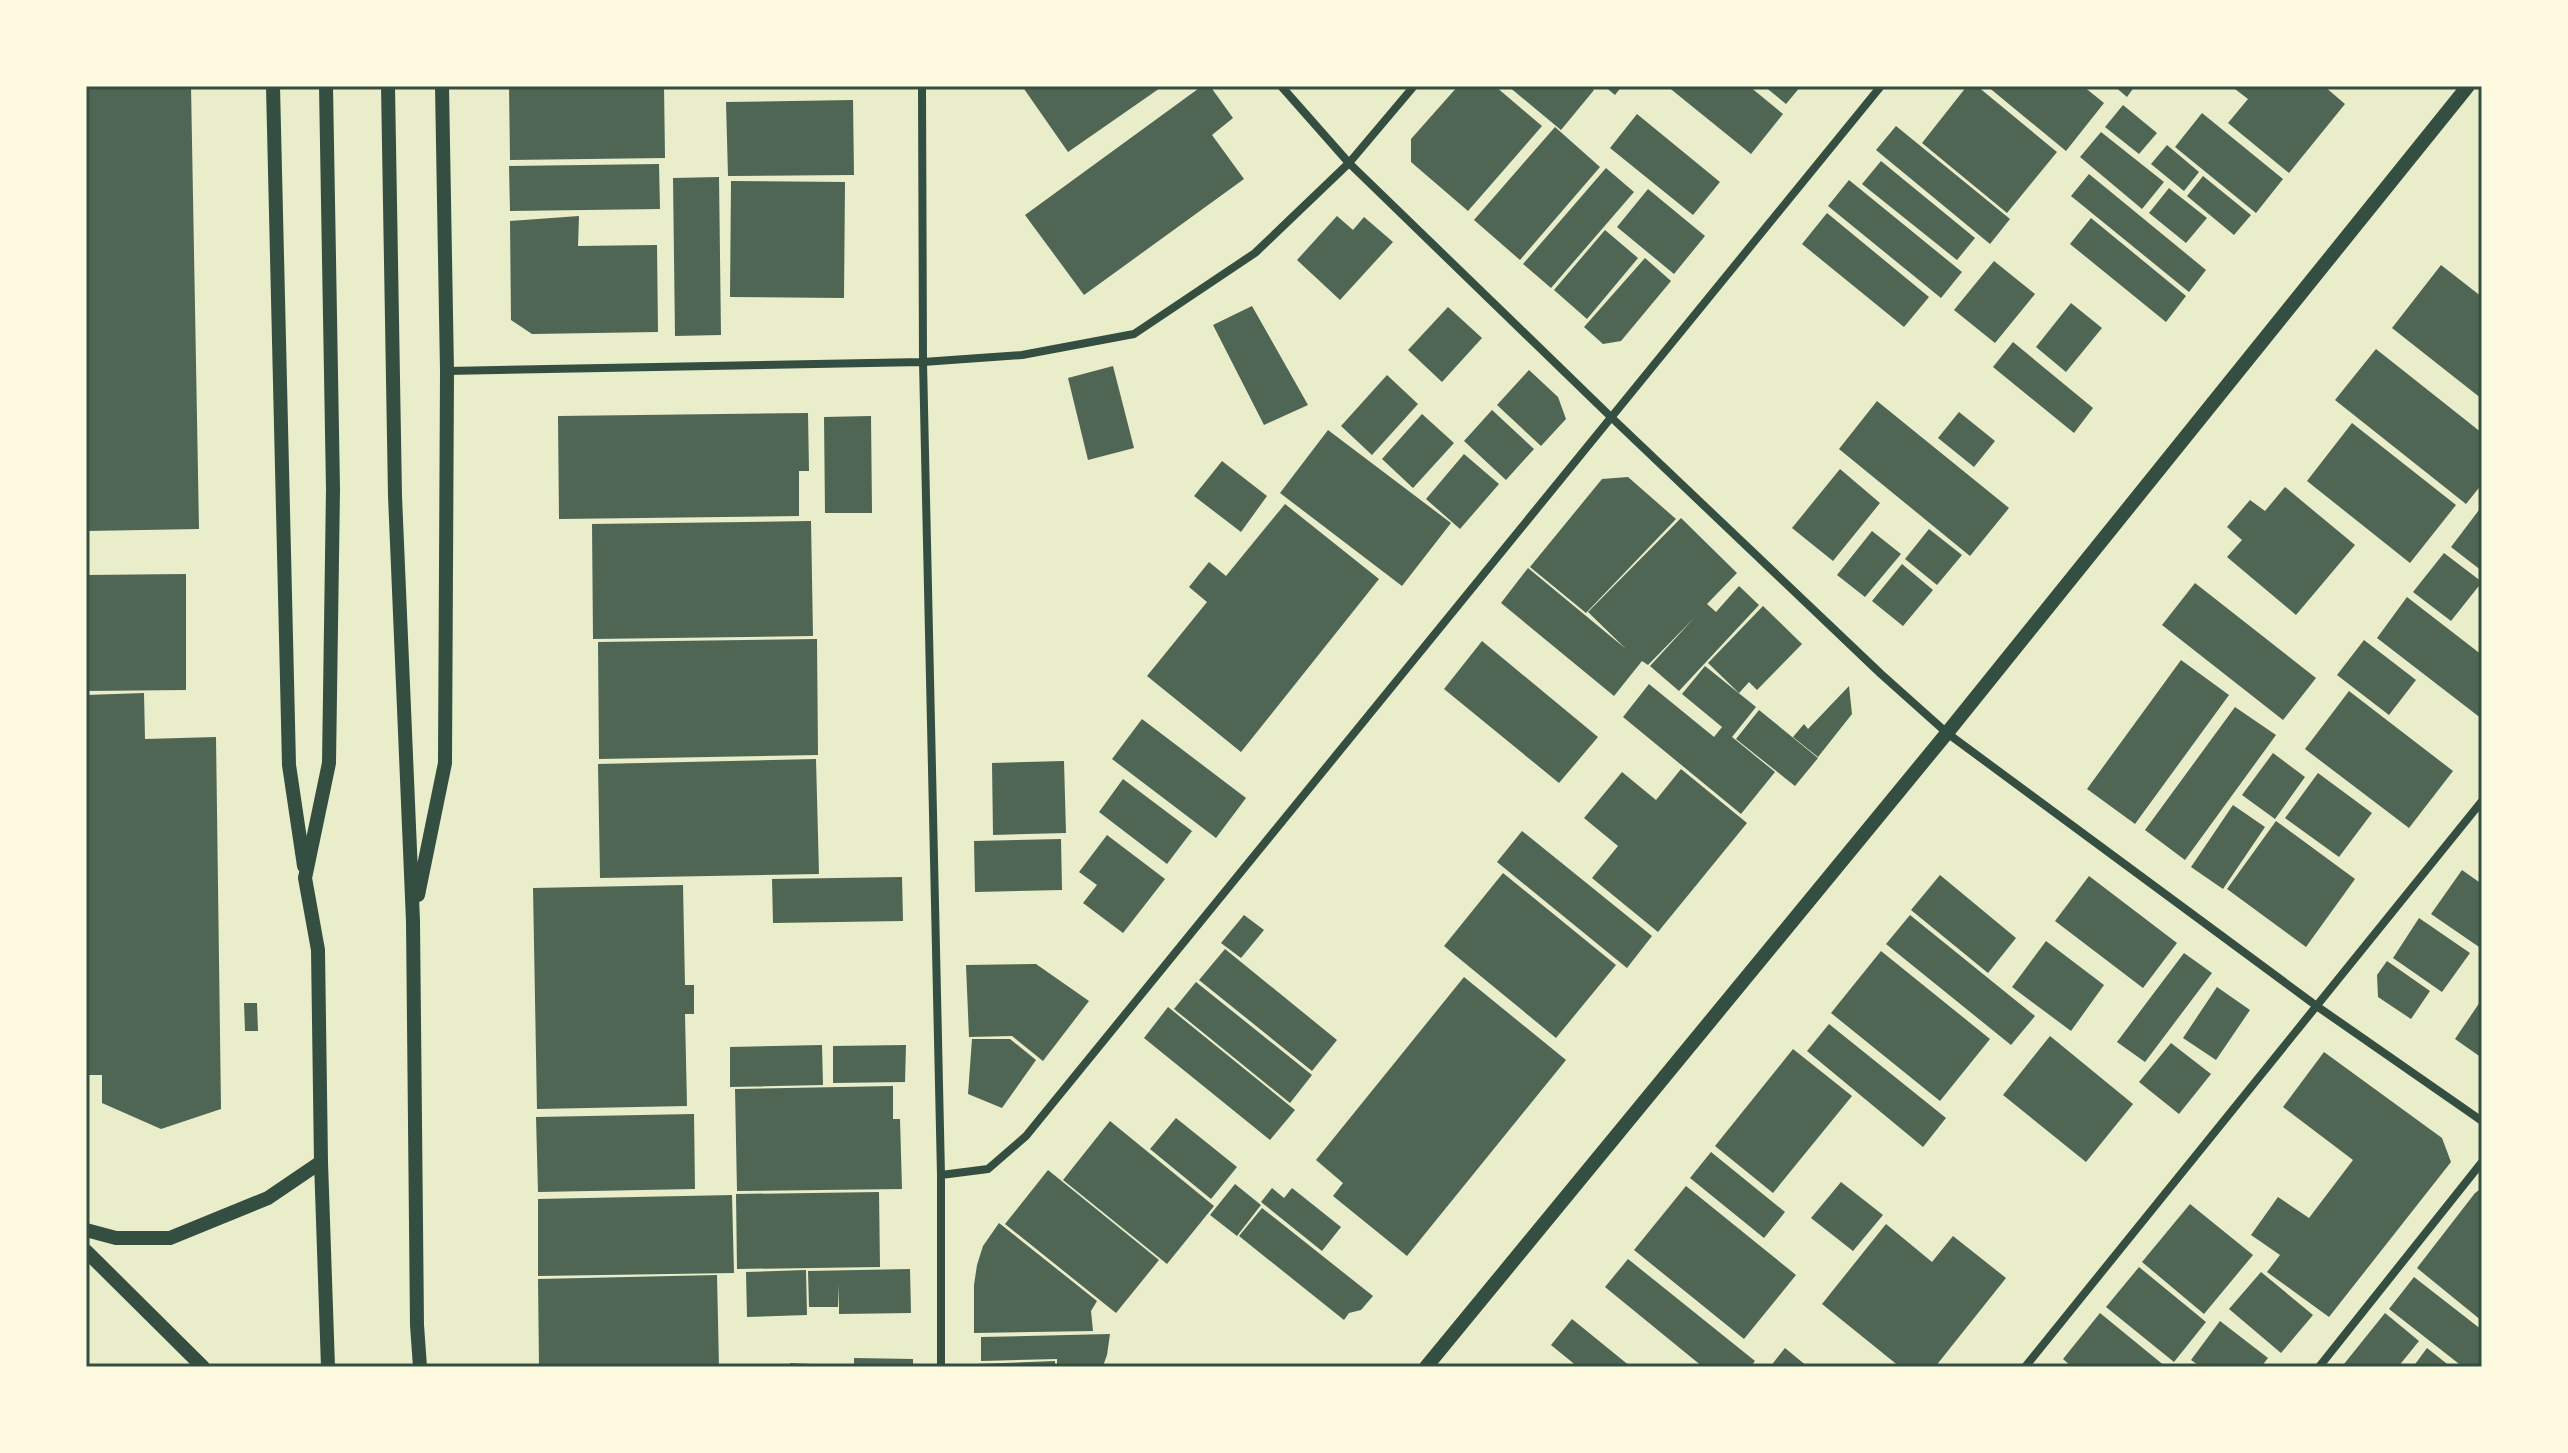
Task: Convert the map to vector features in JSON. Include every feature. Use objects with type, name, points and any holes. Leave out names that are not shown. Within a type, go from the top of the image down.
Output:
[{"type":"street","points":[[273,86],[289,765],[318,950],[328,1367]]},
{"type":"street","points":[[305,878],[329,763],[333,489],[326,86]]},
{"type":"street","points":[[388,86],[395,496],[413,921],[420,1367]]},
{"type":"street","points":[[413,921],[445,763],[447,371],[442,86]]},
{"type":"street","points":[[922,86],[923,362],[941,1175],[941,1367]]},
{"type":"street","points":[[1281,86],[1349,163],[1612,418],[1947,733],[2318,1007],[2482,1121]]},
{"type":"street","points":[[447,371],[923,362],[1022,355],[1134,334],[1255,253],[1349,163],[1414,86]]},
{"type":"street","points":[[941,1175],[988,1169],[1026,1136],[1881,86]]},
{"type":"street","points":[[1426,1367],[1947,733],[2468,86]]},
{"type":"street","points":[[2025,1367],[2482,801]]},
{"type":"street","points":[[86,1230],[116,1238],[170,1238],[268,1198],[321,1162]]},
{"type":"street","points":[[2319,1367],[2482,1162]]},
{"type":"street","points":[[86,1251],[203,1367]]},
{"type":"building","points":[[86,86],[191,86],[199,529],[86,531]]},
{"type":"building","points":[[509,86],[664,86],[665,158],[510,160]]},
{"type":"building","points":[[1022,86],[1163,86],[1068,152]]},
{"type":"building","points":[[1202,86],[1210,86],[1233,118],[1212,135],[1244,179],[1084,295],[1025,215]]},
{"type":"building","points":[[1458,86],[1495,86],[1542,126],[1468,211],[1411,162],[1411,139]]},
{"type":"building","points":[[1508,86],[1588,86],[1594,90],[1561,130]]},
{"type":"building","points":[[1604,86],[1622,86],[1615,95]]},
{"type":"building","points":[[1667,86],[1749,86],[1783,114],[1751,154]]},
{"type":"building","points":[[1764,86],[1801,86],[1786,104]]},
{"type":"building","points":[[1967,86],[1977,86],[2057,152],[2007,213],[1922,143]]},
{"type":"building","points":[[1987,86],[2083,86],[2104,103],[2066,151]]},
{"type":"building","points":[[2114,86],[2135,86],[2127,97]]},
{"type":"building","points":[[2231,86],[2324,86],[2345,104],[2289,173],[2228,123],[2248,99]]},
{"type":"building","points":[[853,100],[854,175],[728,176],[726,102]]},
{"type":"building","points":[[2123,105],[2157,133],[2139,154],[2105,127]]},
{"type":"building","points":[[2202,113],[2283,179],[2256,213],[2175,147]]},
{"type":"building","points":[[1637,114],[1720,182],[1693,215],[1610,148]]},
{"type":"building","points":[[1896,126],[2010,219],[1990,244],[1876,150]]},
{"type":"building","points":[[1555,127],[1600,167],[1520,260],[1474,220]]},
{"type":"building","points":[[2101,132],[2164,182],[2142,209],[2080,157]]},
{"type":"building","points":[[2167,145],[2199,172],[2184,191],[2151,164]]},
{"type":"building","points":[[1881,161],[1975,238],[1957,260],[1862,184]]},
{"type":"building","points":[[659,164],[660,209],[510,211],[509,166]]},
{"type":"building","points":[[1606,168],[1634,192],[1551,288],[1523,264]]},
{"type":"building","points":[[2089,174],[2206,270],[2189,292],[2071,196]]},
{"type":"building","points":[[2203,176],[2251,215],[2234,235],[2187,196]]},
{"type":"building","points":[[719,177],[721,335],[675,336],[673,178]]},
{"type":"building","points":[[1849,180],[1962,272],[1941,298],[1828,206]]},
{"type":"building","points":[[731,181],[845,182],[844,298],[730,297]]},
{"type":"building","points":[[2169,188],[2207,218],[2186,243],[2149,213]]},
{"type":"building","points":[[1648,189],[1705,236],[1674,274],[1617,227]]},
{"type":"building","points":[[1827,213],[1929,297],[1904,327],[1802,244]]},
{"type":"building","points":[[579,216],[578,246],[657,245],[658,332],[532,334],[511,320],[510,221]]},
{"type":"building","points":[[1337,216],[1353,230],[1364,217],[1393,242],[1340,300],[1297,260]]},
{"type":"building","points":[[2091,218],[2186,296],[2166,322],[2070,244]]},
{"type":"building","points":[[1605,230],[1638,258],[1587,319],[1554,290]]},
{"type":"building","points":[[1645,258],[1671,281],[1621,341],[1603,344],[1584,327]]},
{"type":"building","points":[[1994,261],[2035,294],[1995,343],[1954,310]]},
{"type":"building","points":[[2441,265],[2482,297],[2482,399],[2392,328]]},
{"type":"building","points":[[2071,303],[2102,328],[2066,372],[2036,347]]},
{"type":"building","points":[[1252,306],[1308,405],[1264,425],[1213,325]]},
{"type":"building","points":[[1448,307],[1482,338],[1442,382],[1408,350]]},
{"type":"building","points":[[2013,342],[2093,408],[2074,433],[1993,367]]},
{"type":"building","points":[[2376,349],[2482,433],[2482,484],[2466,504],[2335,400]]},
{"type":"building","points":[[1113,366],[1134,448],[1088,460],[1068,378]]},
{"type":"building","points":[[1529,370],[1558,397],[1566,419],[1541,446],[1497,405]]},
{"type":"building","points":[[1387,375],[1418,404],[1372,455],[1341,426]]},
{"type":"building","points":[[1877,401],[2009,508],[1970,556],[1839,449]]},
{"type":"building","points":[[1492,410],[1534,449],[1506,480],[1464,441]]},
{"type":"building","points":[[1959,412],[1995,441],[1974,467],[1938,438]]},
{"type":"building","points":[[808,413],[809,471],[799,471],[799,516],[559,519],[558,416]]},
{"type":"building","points":[[1422,414],[1454,443],[1413,488],[1382,459]]},
{"type":"building","points":[[871,416],[872,513],[825,513],[824,417]]},
{"type":"building","points":[[2352,423],[2456,505],[2410,563],[2307,481]]},
{"type":"building","points":[[1328,430],[1451,523],[1402,586],[1280,493]]},
{"type":"building","points":[[1464,454],[1499,484],[1460,529],[1426,499]]},
{"type":"building","points":[[1222,461],[1267,496],[1241,532],[1194,496]]},
{"type":"building","points":[[1840,469],[1880,503],[1833,561],[1792,528]]},
{"type":"building","points":[[1628,477],[1676,519],[1586,613],[1530,567],[1602,479]]},
{"type":"building","points":[[2285,487],[2355,545],[2296,615],[2227,557],[2242,540],[2227,527],[2250,500],[2265,511]]},
{"type":"building","points":[[1285,504],[1379,579],[1241,752],[1147,676],[1207,602],[1189,587],[1209,562],[1226,576]]},
{"type":"building","points":[[2482,506],[2482,571],[2451,547]]},
{"type":"building","points":[[1681,518],[1737,573],[1707,604],[1716,612],[1739,586],[1759,605],[1679,691],[1650,666],[1695,617],[1648,665],[1642,661],[1614,696],[1501,603],[1528,568],[1626,649],[1588,612]]},
{"type":"building","points":[[811,521],[813,636],[593,639],[592,524]]},
{"type":"building","points":[[1929,529],[1962,555],[1937,585],[1905,559]]},
{"type":"building","points":[[1872,531],[1901,554],[1865,597],[1837,575]]},
{"type":"building","points":[[2444,553],[2482,582],[2451,621],[2413,592]]},
{"type":"building","points":[[1902,564],[1933,590],[1903,626],[1872,601]]},
{"type":"building","points":[[186,574],[186,690],[86,691],[86,575]]},
{"type":"building","points":[[2195,583],[2316,678],[2283,720],[2162,625]]},
{"type":"building","points":[[2407,597],[2482,655],[2482,719],[2377,638]]},
{"type":"building","points":[[1763,606],[1802,644],[1757,690],[1749,682],[1739,693],[1708,663]]},
{"type":"building","points":[[817,639],[818,755],[599,759],[598,642]]},
{"type":"building","points":[[2364,640],[2416,680],[2389,715],[2337,675]]},
{"type":"building","points":[[1482,641],[1598,737],[1559,783],[1444,689]]},
{"type":"building","points":[[2181,660],[2229,695],[2135,824],[2087,789]]},
{"type":"building","points":[[1705,666],[1756,707],[1732,737],[1775,772],[1741,814],[1623,717],[1649,684],[1714,737],[1722,727],[1682,694]]},
{"type":"building","points":[[1849,686],[1852,714],[1818,757],[1793,737],[1804,724],[1808,729]]},
{"type":"building","points":[[2349,691],[2453,771],[2409,828],[2305,749]]},
{"type":"building","points":[[144,693],[145,739],[216,737],[221,1109],[161,1129],[102,1103],[102,1075],[86,1075],[86,695]]},
{"type":"building","points":[[2235,707],[2276,735],[2185,860],[2145,830]]},
{"type":"building","points":[[1759,710],[1818,758],[1795,786],[1736,739]]},
{"type":"building","points":[[1142,719],[1246,798],[1216,838],[1112,759]]},
{"type":"building","points":[[2273,753],[2305,777],[2275,819],[2242,795]]},
{"type":"building","points":[[816,759],[819,874],[600,878],[598,764]]},
{"type":"building","points":[[1064,761],[1066,833],[993,835],[992,763]]},
{"type":"building","points":[[1681,769],[1747,823],[1658,932],[1592,878],[1618,846],[1584,818],[1622,772],[1656,800]]},
{"type":"building","points":[[2318,773],[2372,813],[2339,857],[2285,818]]},
{"type":"building","points":[[1123,779],[1192,831],[1167,864],[1099,812]]},
{"type":"building","points":[[2233,805],[2265,827],[2223,889],[2191,867]]},
{"type":"building","points":[[2276,821],[2355,879],[2306,947],[2227,889]]},
{"type":"building","points":[[1522,831],[1652,936],[1627,968],[1497,862]]},
{"type":"building","points":[[1107,835],[1165,879],[1123,933],[1083,903],[1097,885],[1079,872]]},
{"type":"building","points":[[1061,839],[1062,890],[975,892],[974,841]]},
{"type":"building","points":[[2462,870],[2482,884],[2482,949],[2431,914]]},
{"type":"building","points":[[1503,873],[1616,965],[1556,1038],[1444,946]]},
{"type":"building","points":[[1940,875],[2016,938],[1988,973],[1911,910]]},
{"type":"building","points":[[2089,876],[2177,943],[2143,988],[2055,921]]},
{"type":"building","points":[[902,877],[903,921],[773,923],[772,879]]},
{"type":"building","points":[[683,885],[685,985],[694,985],[694,1014],[685,1014],[687,1106],[537,1109],[533,888]]},
{"type":"building","points":[[1244,915],[1264,930],[1241,958],[1221,943]]},
{"type":"building","points":[[1910,915],[2035,1016],[2011,1045],[1886,944]]},
{"type":"building","points":[[2419,918],[2470,953],[2442,992],[2393,958]]},
{"type":"building","points":[[2046,941],[2104,985],[2071,1031],[2012,987]]},
{"type":"building","points":[[1225,949],[1337,1040],[1312,1071],[1199,980]]},
{"type":"building","points":[[1881,951],[1990,1039],[1940,1101],[1831,1013]]},
{"type":"building","points":[[2184,953],[2212,973],[2145,1062],[2117,1042]]},
{"type":"building","points":[[2387,961],[2430,991],[2411,1019],[2378,997],[2377,975]]},
{"type":"building","points":[[1036,964],[1089,1001],[1043,1061],[1012,1036],[969,1037],[966,965]]},
{"type":"building","points":[[1464,977],[1566,1060],[1407,1256],[1333,1196],[1343,1183],[1316,1160]]},
{"type":"building","points":[[1196,982],[1312,1075],[1290,1103],[1174,1009]]},
{"type":"building","points":[[2217,987],[2250,1010],[2216,1060],[2183,1038]]},
{"type":"building","points":[[2482,999],[2482,1058],[2455,1039]]},
{"type":"building","points":[[244,1003],[257,1003],[258,1031],[245,1031]]},
{"type":"building","points":[[1168,1007],[1295,1110],[1270,1140],[1144,1038]]},
{"type":"building","points":[[1829,1024],[1946,1118],[1923,1147],[1807,1051]]},
{"type":"building","points":[[2050,1036],[2133,1104],[2086,1162],[2003,1095]]},
{"type":"building","points":[[972,1039],[1010,1039],[1036,1060],[1002,1108],[968,1094]]},
{"type":"building","points":[[2171,1043],[2211,1074],[2179,1114],[2139,1082]]},
{"type":"building","points":[[822,1045],[823,1085],[730,1087],[730,1047]]},
{"type":"building","points":[[906,1045],[905,1082],[833,1083],[833,1046]]},
{"type":"building","points":[[1793,1049],[1852,1096],[1773,1193],[1715,1146]]},
{"type":"building","points":[[2324,1052],[2442,1138],[2451,1162],[2329,1317],[2267,1272],[2280,1255],[2251,1235],[2278,1197],[2309,1218],[2353,1160],[2283,1107]]},
{"type":"building","points":[[893,1086],[893,1119],[900,1119],[902,1189],[737,1191],[735,1089]]},
{"type":"building","points":[[694,1114],[695,1189],[538,1192],[536,1117]]},
{"type":"building","points":[[1176,1118],[1237,1167],[1211,1199],[1150,1149]]},
{"type":"building","points":[[1110,1121],[1214,1206],[1167,1264],[1063,1180]]},
{"type":"building","points":[[1711,1152],[1785,1212],[1764,1238],[1690,1178]]},
{"type":"building","points":[[1048,1170],[1159,1260],[1116,1313],[1005,1224]]},
{"type":"building","points":[[1841,1182],[1883,1215],[1853,1251],[1811,1218]]},
{"type":"building","points":[[1235,1184],[1261,1205],[1237,1236],[1210,1215]]},
{"type":"building","points":[[1686,1186],[1796,1275],[1744,1339],[1634,1250]]},
{"type":"building","points":[[1272,1188],[1284,1198],[1292,1188],[1341,1227],[1322,1251],[1261,1202]]},
{"type":"building","points":[[2482,1188],[2482,1321],[2417,1268]]},
{"type":"building","points":[[879,1192],[880,1267],[737,1269],[736,1194]]},
{"type":"building","points":[[732,1195],[734,1273],[538,1276],[538,1199]]},
{"type":"building","points":[[2190,1204],[2253,1255],[2204,1314],[2142,1262]]},
{"type":"building","points":[[1262,1208],[1373,1296],[1361,1310],[1349,1313],[1344,1320],[1239,1236]]},
{"type":"building","points":[[999,1223],[1097,1301],[1091,1311],[1093,1331],[974,1333],[977,1265],[983,1246]]},
{"type":"building","points":[[1886,1224],[1932,1262],[1953,1236],[2006,1278],[1935,1367],[1900,1367],[1822,1304]]},
{"type":"building","points":[[1628,1259],[1755,1361],[1750,1367],[1703,1367],[1605,1287]]},
{"type":"building","points":[[2139,1267],[2206,1322],[2174,1362],[2106,1307]]},
{"type":"building","points":[[910,1269],[911,1313],[839,1314],[839,1285],[838,1307],[809,1307],[808,1271]]},
{"type":"building","points":[[806,1270],[807,1315],[747,1317],[746,1272]]},
{"type":"building","points":[[2261,1272],[2313,1315],[2281,1353],[2229,1309]]},
{"type":"building","points":[[717,1275],[719,1367],[539,1367],[538,1279]]},
{"type":"building","points":[[2414,1277],[2482,1330],[2482,1367],[2463,1367],[2389,1309]]},
{"type":"building","points":[[2100,1313],[2166,1367],[2072,1367],[2063,1359]]},
{"type":"building","points":[[2385,1313],[2419,1341],[2398,1367],[2348,1367],[2344,1364]]},
{"type":"building","points":[[1572,1319],[1631,1367],[1578,1367],[1551,1345]]},
{"type":"building","points":[[2220,1321],[2268,1358],[2261,1367],[2201,1367],[2191,1360]]},
{"type":"building","points":[[1110,1334],[1107,1355],[1100,1367],[1057,1367],[1057,1359],[981,1361],[981,1337]]},
{"type":"building","points":[[1785,1348],[1808,1367],[1770,1367]]},
{"type":"building","points":[[2427,1348],[2451,1367],[2413,1367]]},
{"type":"building","points":[[854,1358],[913,1359],[913,1367],[854,1367]]},
{"type":"building","points":[[1055,1361],[1055,1367],[976,1367],[975,1364]]},
{"type":"building","points":[[790,1363],[832,1365],[832,1367],[790,1367]]}]
